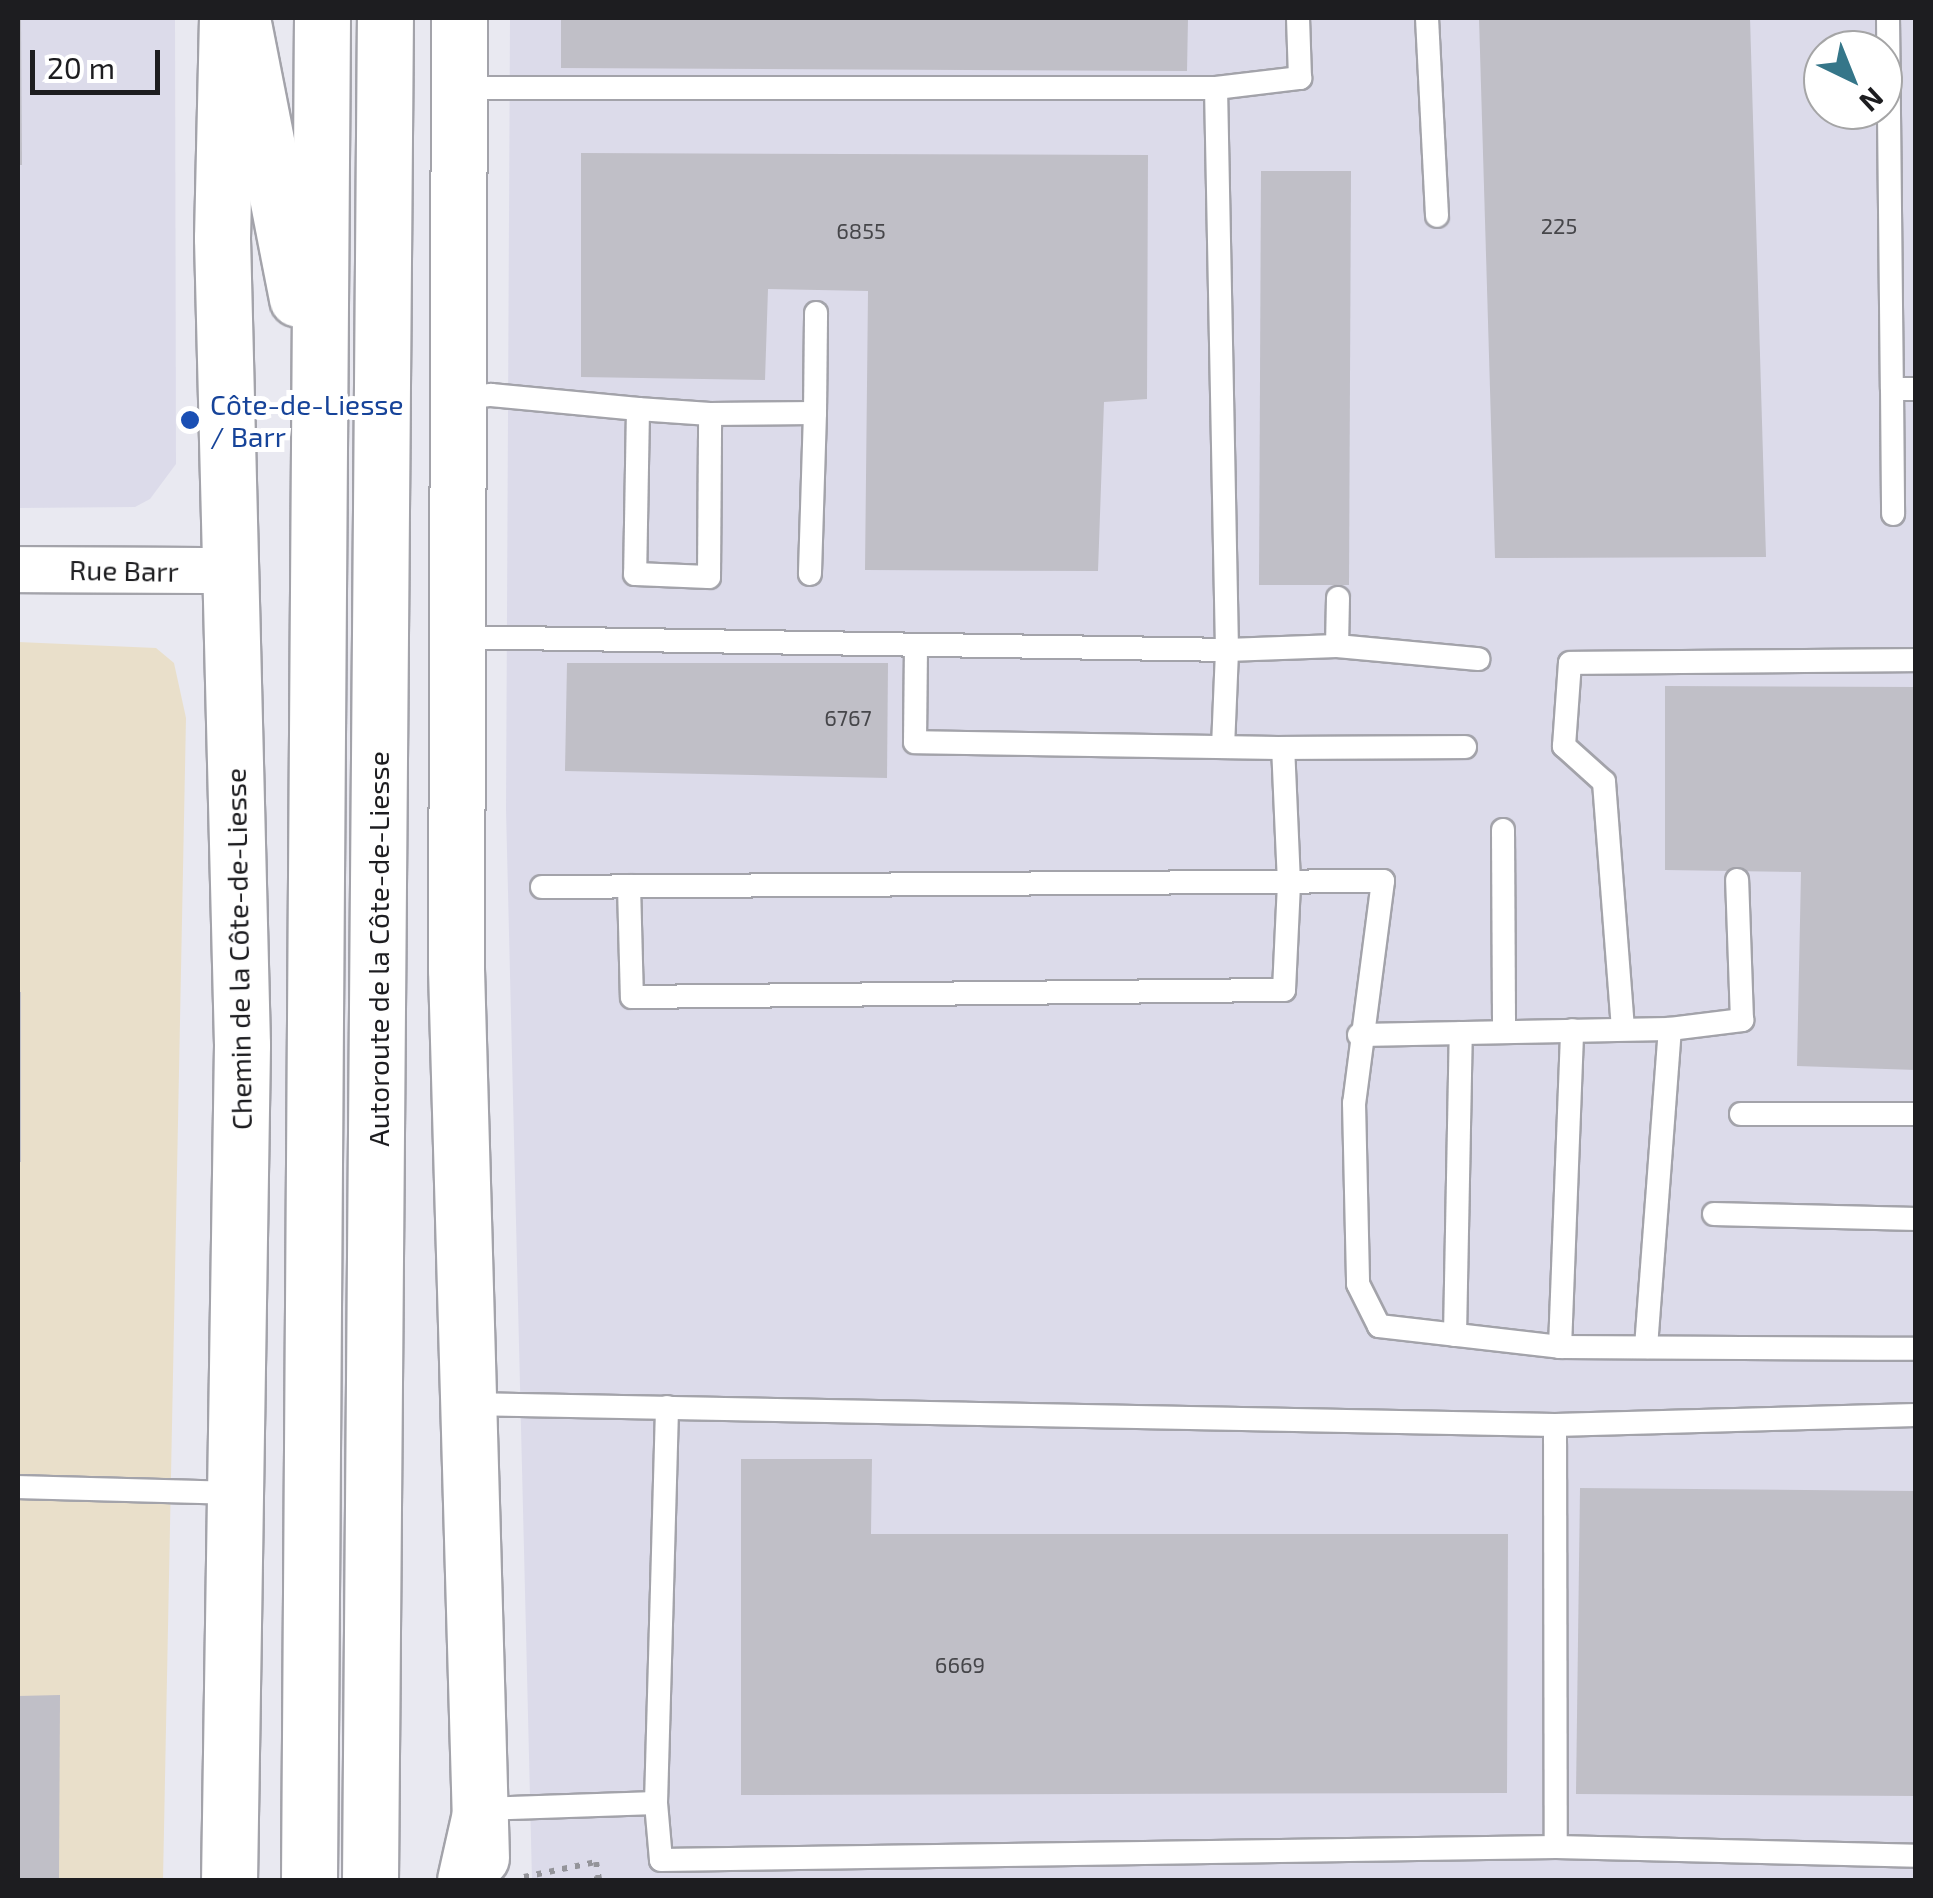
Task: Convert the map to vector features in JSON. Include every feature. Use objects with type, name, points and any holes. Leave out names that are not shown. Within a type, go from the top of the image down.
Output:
[{"type":"main road","name":"Chemin de la Côte-de-Liesse","points":[[227,18],[222,238],[242,1045],[229,1880]]},
{"type":"main road","points":[[242,18],[320,416]]},
{"type":"main road","points":[[309,1880],[322,18]]},
{"type":"main road","name":"Autoroute de la Côte-de-Liesse","points":[[370,1880],[385,18]]},
{"type":"main road","points":[[459,18],[455,638],[468,1404],[481,1880]]},
{"type":"main road","points":[[466,1880],[481,1809]]},
{"type":"street","name":"Rue Barr","points":[[18,569],[231,570]]},
{"type":"lane","points":[[458,88],[1216,88],[1300,78],[1298,18]]},
{"type":"lane","points":[[1427,18],[1437,216]]},
{"type":"lane","points":[[1888,18],[1904,390],[1893,514]]},
{"type":"lane","points":[[1216,88],[1227,650],[1223,748]]},
{"type":"lane","points":[[810,574],[816,312]]},
{"type":"lane","points":[[457,400],[491,395],[710,414],[814,413]]},
{"type":"lane","points":[[638,409],[635,574],[709,577],[710,414]]},
{"type":"lane","points":[[1337,646],[1338,598]]},
{"type":"lane","points":[[455,638],[1227,650],[1337,646],[1478,659]]},
{"type":"lane","points":[[916,645],[915,742],[1223,748],[1466,747]]},
{"type":"lane","points":[[1623,1030],[1604,782],[1564,746],[1570,663],[1916,660]]},
{"type":"lane","points":[[630,886],[632,997],[1284,990],[1289,883],[1283,748]]},
{"type":"lane","points":[[1503,830],[1504,1032]]},
{"type":"lane","points":[[1358,1035],[1670,1029],[1742,1020],[1737,880]]},
{"type":"lane","points":[[542,887],[1383,881],[1358,1035],[1358,1284],[1379,1326],[1560,1347],[1916,1348]]},
{"type":"lane","points":[[1646,1347],[1670,1029]]},
{"type":"lane","points":[[1560,1347],[1572,1030]]},
{"type":"lane","points":[[1456,1335],[1461,1033]]},
{"type":"lane","points":[[1741,1114],[1916,1114]]},
{"type":"lane","points":[[1714,1214],[1916,1220]]},
{"type":"lane","points":[[468,1404],[1556,1425],[1916,1414]]},
{"type":"lane","points":[[667,1407],[656,1804],[661,1860],[1556,1847],[1916,1856]]},
{"type":"lane","points":[[1556,1425],[1556,1847]]},
{"type":"lane","points":[[18,1487],[235,1493]]},
{"type":"lane","points":[[481,1809],[656,1804]]},
{"type":"path","points":[[550,1872],[596,1862],[598,1879],[590,1880]]},
{"type":"shaded area","points":[[18,18],[175,18],[176,464],[150,499],[135,507],[18,508]]},
{"type":"shaded area","points":[[510,18],[1915,18],[1915,1880],[532,1880],[506,810]]},
{"type":"shaded area","points":[[18,642],[156,648],[174,663],[186,718],[163,1880],[18,1880]]},
{"type":"building","points":[[21,18],[22,165],[18,165]]},
{"type":"building","points":[[561,18],[1188,18],[1187,71],[561,68]]},
{"type":"building","points":[[1479,18],[1750,18],[1766,557],[1495,558]]},
{"type":"building","points":[[581,153],[1148,155],[1147,399],[1104,402],[1098,571],[865,570],[868,291],[768,289],[765,380],[581,377]]},
{"type":"building","points":[[1261,171],[1351,171],[1349,585],[1259,585]]},
{"type":"building","points":[[567,663],[888,663],[887,778],[565,771]]},
{"type":"building","points":[[1665,686],[1916,687],[1916,1070],[1797,1066],[1801,872],[1665,870]]},
{"type":"building","points":[[21,992],[21,1162],[18,1162]]},
{"type":"building","points":[[741,1459],[872,1459],[871,1534],[1508,1534],[1507,1793],[741,1795]]},
{"type":"building","points":[[1580,1488],[1916,1491],[1916,1796],[1576,1794]]},
{"type":"building","points":[[60,1695],[59,1880],[18,1880],[18,1696]]},
{"type":"place","name":"Côte-de-Liesse / Barr","points":[[190,420]]}]
